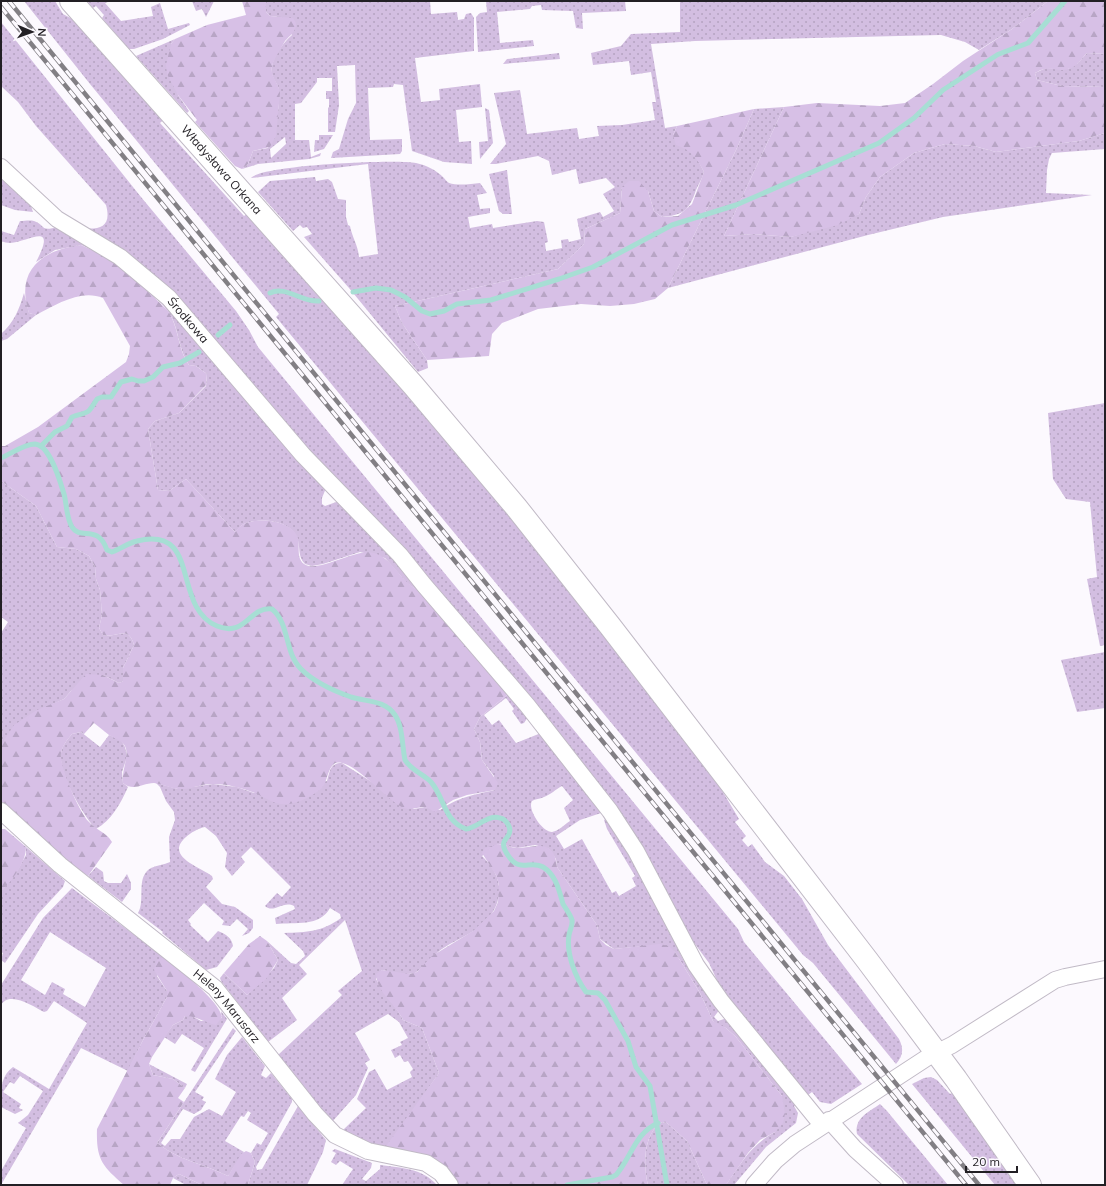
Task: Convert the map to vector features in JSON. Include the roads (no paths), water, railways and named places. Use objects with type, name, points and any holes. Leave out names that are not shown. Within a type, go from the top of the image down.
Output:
[{"type":"street","name":"Władysława Orkana","points":[[71,1],[372,339],[455,434],[531,526],[727,777],[936,1053],[1030,1185]]},
{"type":"street","name":"Środkowa","points":[[1,167],[57,219],[120,257],[165,294],[303,455],[400,555],[527,704],[610,811],[636,851],[696,965],[721,1001],[826,1123],[895,1185]]},
{"type":"street","name":"Heleny Marusarz","points":[[1,811],[60,865],[215,988],[316,1114],[335,1135],[368,1151],[426,1163],[441,1173],[450,1185]]},
{"type":"street","points":[[754,1185],[790,1148],[826,1123],[936,1053],[952,1045],[1055,980],[1105,969]]},
{"type":"waterway","points":[[999,54],[1028,43],[1065,1]]},
{"type":"waterway","points":[[353,292],[376,288],[391,290],[405,297],[422,311],[430,314],[444,311],[457,304],[491,300],[593,267],[672,225],[736,205],[879,143],[914,118],[943,90],[997,55]]},
{"type":"waterway","points":[[270,293],[282,291],[313,301],[319,301]]},
{"type":"waterway","points":[[218,335],[230,325]]},
{"type":"waterway","points":[[41,446],[55,432],[67,426],[72,417],[85,413],[89,410],[97,399],[102,397],[111,397],[121,382],[132,379],[144,381],[153,377],[163,367],[180,363],[199,352]]},
{"type":"waterway","points":[[1,458],[31,444],[40,446],[45,450],[54,464],[64,494],[72,527],[80,533],[99,537],[107,550],[112,552],[137,541],[157,539],[170,545],[179,556],[194,602],[203,616],[217,626],[227,629],[235,628],[258,612],[264,609],[272,609],[282,622],[292,655],[306,674],[324,686],[338,692],[351,697],[381,704],[391,710],[400,725],[405,760],[410,767],[428,779],[436,788],[445,808],[458,825],[466,829],[487,819],[496,817],[506,822],[510,832],[504,842],[504,846],[505,851],[510,858],[514,862],[522,865],[539,865],[547,870],[554,879],[563,904],[572,920],[568,942],[572,965],[578,979],[586,992],[598,993],[605,1000],[628,1041],[636,1067],[650,1086],[667,1185]]},
{"type":"waterway","points":[[567,1185],[616,1175],[639,1139],[650,1127],[658,1123]]},
{"type":"railway","points":[[9,1],[979,1185]]},
{"type":"railway","points":[[1,7],[966,1185]]}]
